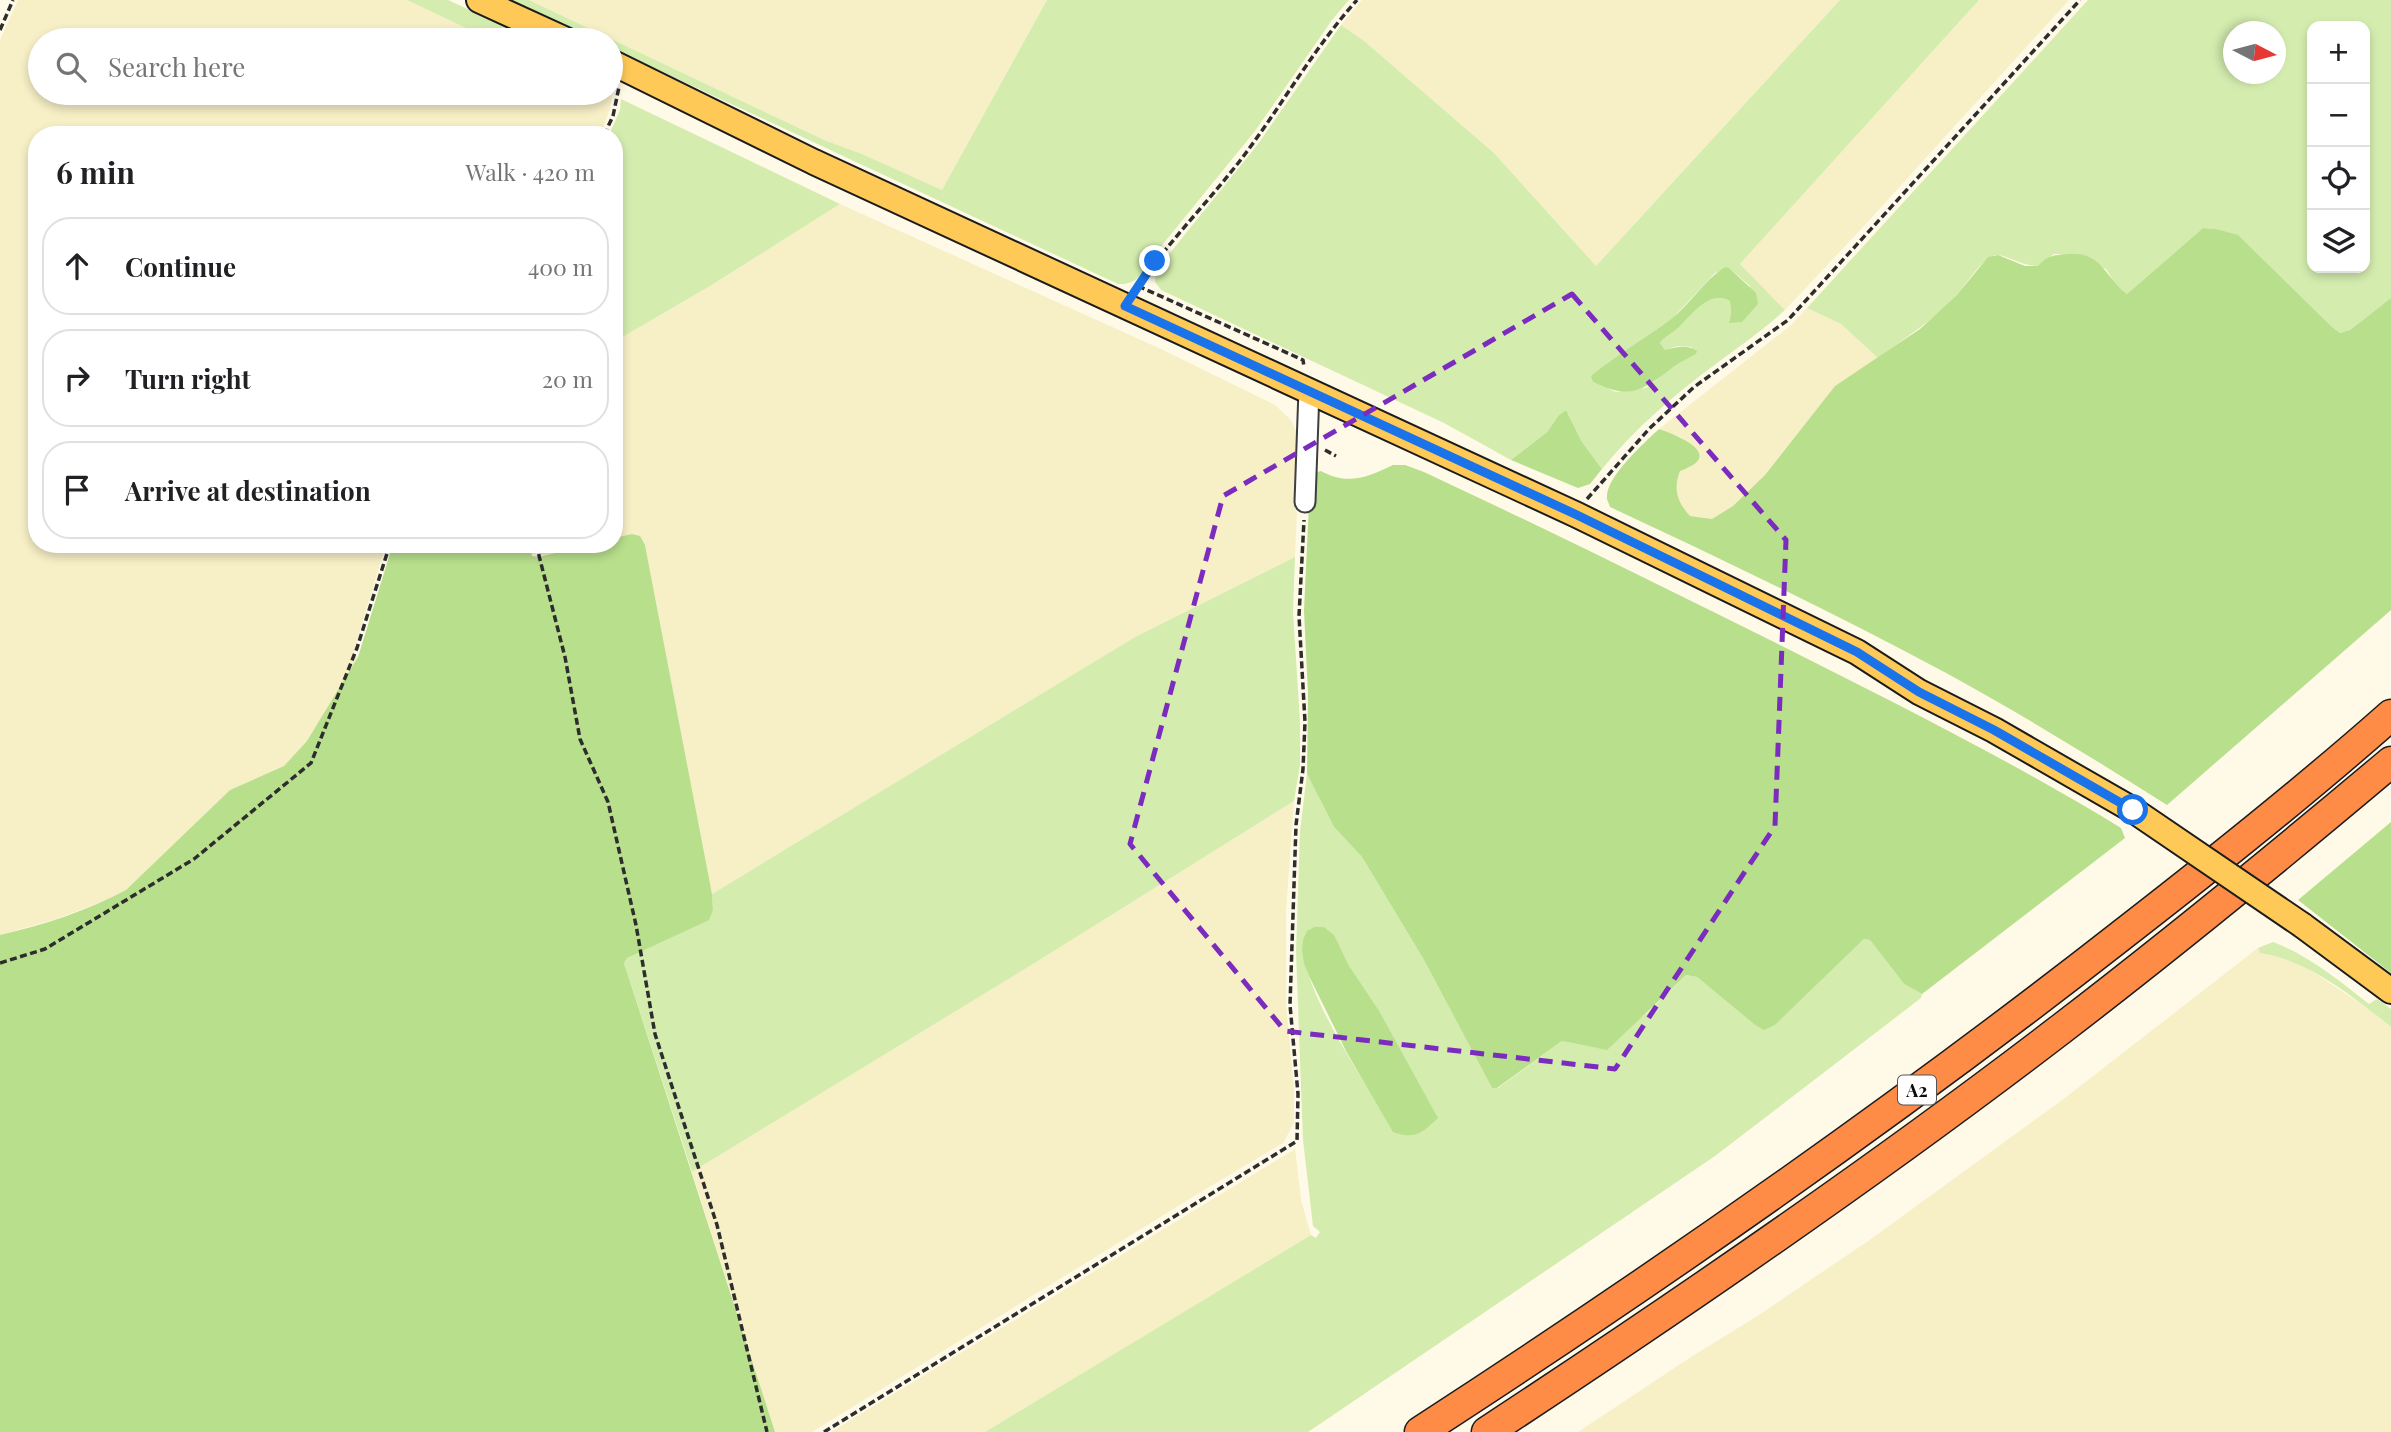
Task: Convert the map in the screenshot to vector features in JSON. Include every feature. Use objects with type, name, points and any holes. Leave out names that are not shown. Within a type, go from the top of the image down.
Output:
[{"type":"highway","name":"A2","points":[[1420,1432],[1689,1254],[1873,1123],[2043,997],[2211,866],[2391,715]]},
{"type":"highway","name":"A2","points":[[1487,1432],[1719,1276],[2049,1038],[2247,882],[2391,762]]},
{"type":"main road","points":[[479,0],[540,28]]},
{"type":"main road","points":[[623,68],[814,162],[1577,515],[1857,652],[1919,692],[1994,730],[2133,810],[2302,925],[2391,991]]},
{"type":"street","points":[[1305,502],[1309,390]]},
{"type":"path","points":[[0,30],[13,0]]},
{"type":"path","points":[[1125,306],[1155,261],[1241,160],[1336,23],[1357,0]]},
{"type":"path","points":[[1577,515],[1614,467],[1649,429],[1694,387],[1788,320],[2080,0]]},
{"type":"path","points":[[608,126],[615,105]]},
{"type":"path","points":[[824,1432],[1297,1141],[1298,1094],[1290,1005],[1296,825],[1305,722],[1299,616],[1305,502]]},
{"type":"path","points":[[0,963],[45,949],[194,859],[311,764],[358,648],[387,553]]},
{"type":"path","points":[[538,553],[565,657],[580,739],[608,802],[636,925],[655,1034],[717,1225],[767,1432]]},
{"type":"highlighted area","points":[[1572,294],[1786,540],[1775,826],[1615,1069],[1285,1031],[1130,844],[1223,496]]},
{"type":"shaded area","points":[[18,0],[407,0],[466,28],[28,28],[28,105],[611,105],[603,126],[28,126],[28,553],[383,553],[353,654],[358,657],[320,722],[284,766],[230,790],[126,890],[56,919],[0,935],[0,40]]},
{"type":"shaded area","points":[[529,0],[1047,0],[942,190],[824,140],[623,45],[623,28],[588,28]]},
{"type":"shaded area","points":[[1362,0],[1840,0],[1596,266],[1494,153],[1363,40],[1341,25]]},
{"type":"shaded area","points":[[1979,0],[2069,0],[1785,310],[1740,264]]},
{"type":"shaded area","points":[[840,204],[1163,350],[1275,405],[1291,420],[1300,440],[1295,557],[1135,637],[712,894],[645,545],[632,534],[623,536],[623,337],[710,286]]},
{"type":"shaded area","points":[[1807,308],[1841,324],[1878,358],[1835,386],[1765,475],[1733,506],[1712,519],[1690,516],[1680,505],[1676,491],[1680,471],[1691,467],[1683,438],[1659,429],[1790,326]]},
{"type":"shaded area","points":[[539,553],[555,553],[539,557]]},
{"type":"shaded area","points":[[1294,801],[1286,911],[1286,1004],[1294,1089],[1294,1123],[1283,1143],[812,1432],[775,1432],[692,1172]]},
{"type":"shaded area","points":[[2258,948],[2260,953],[2279,955],[2304,966],[2391,1027],[2391,1432],[1578,1432],[1871,1239],[2061,1101]]},
{"type":"shaded area","points":[[1295,1149],[1301,1200],[1311,1235],[985,1432],[831,1432]]},
{"type":"green space","points":[[407,0],[448,0],[509,28],[466,28]]},
{"type":"green space","points":[[509,0],[529,0],[588,28],[568,28]]},
{"type":"green space","points":[[1047,0],[1349,0],[1332,20],[1255,131],[1140,276],[1131,282],[1118,284],[623,54],[623,45],[824,140],[942,190]]},
{"type":"green space","points":[[1840,0],[1979,0],[1740,264],[1785,310],[1667,403],[1602,469],[1582,442],[1566,410],[1547,432],[1511,460],[1444,423],[1161,290],[1155,282],[1157,269],[1258,144],[1341,25],[1363,40],[1494,153],[1596,266]],"holes":[[[1729,268],[1750,286],[1731,314],[1730,301],[1715,298],[1701,305],[1664,339],[1660,343],[1665,350],[1678,346],[1691,347],[1696,354],[1675,365],[1646,388],[1616,392],[1593,382],[1607,363],[1672,319],[1715,273]]]},
{"type":"green space","points":[[2088,0],[2391,0],[2391,298],[2350,330],[2340,333],[2331,326],[2238,236],[2203,228],[2127,294],[2115,283],[2106,269],[2065,254],[2054,254],[2038,266],[1997,255],[1981,264],[1959,293],[1940,311],[1878,358],[1841,324],[1807,308]]},
{"type":"green space","points":[[623,100],[840,204],[710,286],[623,337],[623,126],[613,126]]},
{"type":"green space","points":[[2203,228],[2238,235],[2340,333],[2350,330],[2391,298],[2391,610],[2167,805],[2004,705],[1948,674],[1780,588],[1610,507],[1607,497],[1613,479],[1659,429],[1687,441],[1699,453],[1699,459],[1693,465],[1680,471],[1677,484],[1679,500],[1690,516],[1712,519],[1733,506],[1765,475],[1835,386],[1920,329],[1957,295],[1988,257],[1998,255],[2025,266],[2038,266],[2054,256],[2088,256],[2127,294]]},
{"type":"green space","points":[[1725,267],[1756,293],[1758,304],[1742,322],[1729,323],[1730,301],[1715,298],[1701,305],[1660,343],[1665,350],[1686,347],[1697,351],[1696,354],[1635,390],[1617,391],[1593,382],[1591,376],[1670,320]]},
{"type":"green space","points":[[1566,410],[1582,442],[1602,469],[1590,484],[1578,488],[1511,460],[1547,432]]},
{"type":"green space","points":[[1393,465],[1405,465],[1424,472],[1864,687],[2079,803],[2121,828],[2125,838],[1922,994],[1904,984],[1870,940],[1864,939],[1775,1025],[1764,1030],[1697,977],[1686,975],[1607,1050],[1562,1041],[1497,1088],[1492,1088],[1424,960],[1362,857],[1334,827],[1307,774],[1308,694],[1304,611],[1310,482],[1314,473],[1321,471],[1349,479],[1366,476]]},
{"type":"green space","points":[[623,536],[640,536],[645,545],[713,910],[709,920],[627,958],[624,963],[775,1432],[0,1432],[0,935],[64,917],[126,890],[230,790],[284,766],[307,741],[358,657],[390,553],[532,553],[532,556],[539,557],[555,553],[623,553]]},
{"type":"green space","points":[[1295,557],[1293,612],[1300,765],[1294,801],[692,1172],[624,963],[627,958],[713,910],[712,894],[1135,637]]},
{"type":"green space","points":[[1307,774],[1334,827],[1362,857],[1424,960],[1492,1088],[1498,1088],[1562,1041],[1598,1048],[1647,1013],[1686,975],[1697,977],[1755,1025],[1764,1029],[1775,1025],[1864,939],[1870,940],[1904,984],[1922,994],[1921,998],[1715,1156],[1308,1432],[985,1432],[1311,1235],[1316,1238],[1320,1232],[1313,1226],[1303,1140],[1296,952],[1300,831]],"holes":[[[1314,927],[1348,964],[1378,1009],[1372,1094],[1336,1035],[1311,982],[1304,958],[1305,939]]]},
{"type":"green space","points":[[2391,822],[2391,973],[2298,900]]},
{"type":"green space","points":[[1314,927],[1324,927],[1334,935],[1348,964],[1378,1009],[1438,1118],[1418,1134],[1393,1132],[1346,1051],[1304,963],[1303,940],[1307,931]]},
{"type":"green space","points":[[2273,942],[2311,961],[2369,1004],[2377,999],[2391,1009],[2391,1027],[2346,992],[2313,971],[2260,953],[2258,948]]},
{"type":"route","points":[[1155,261],[1125,306],[1577,515],[1857,652],[1919,692],[1994,730],[2133,810]]}]
